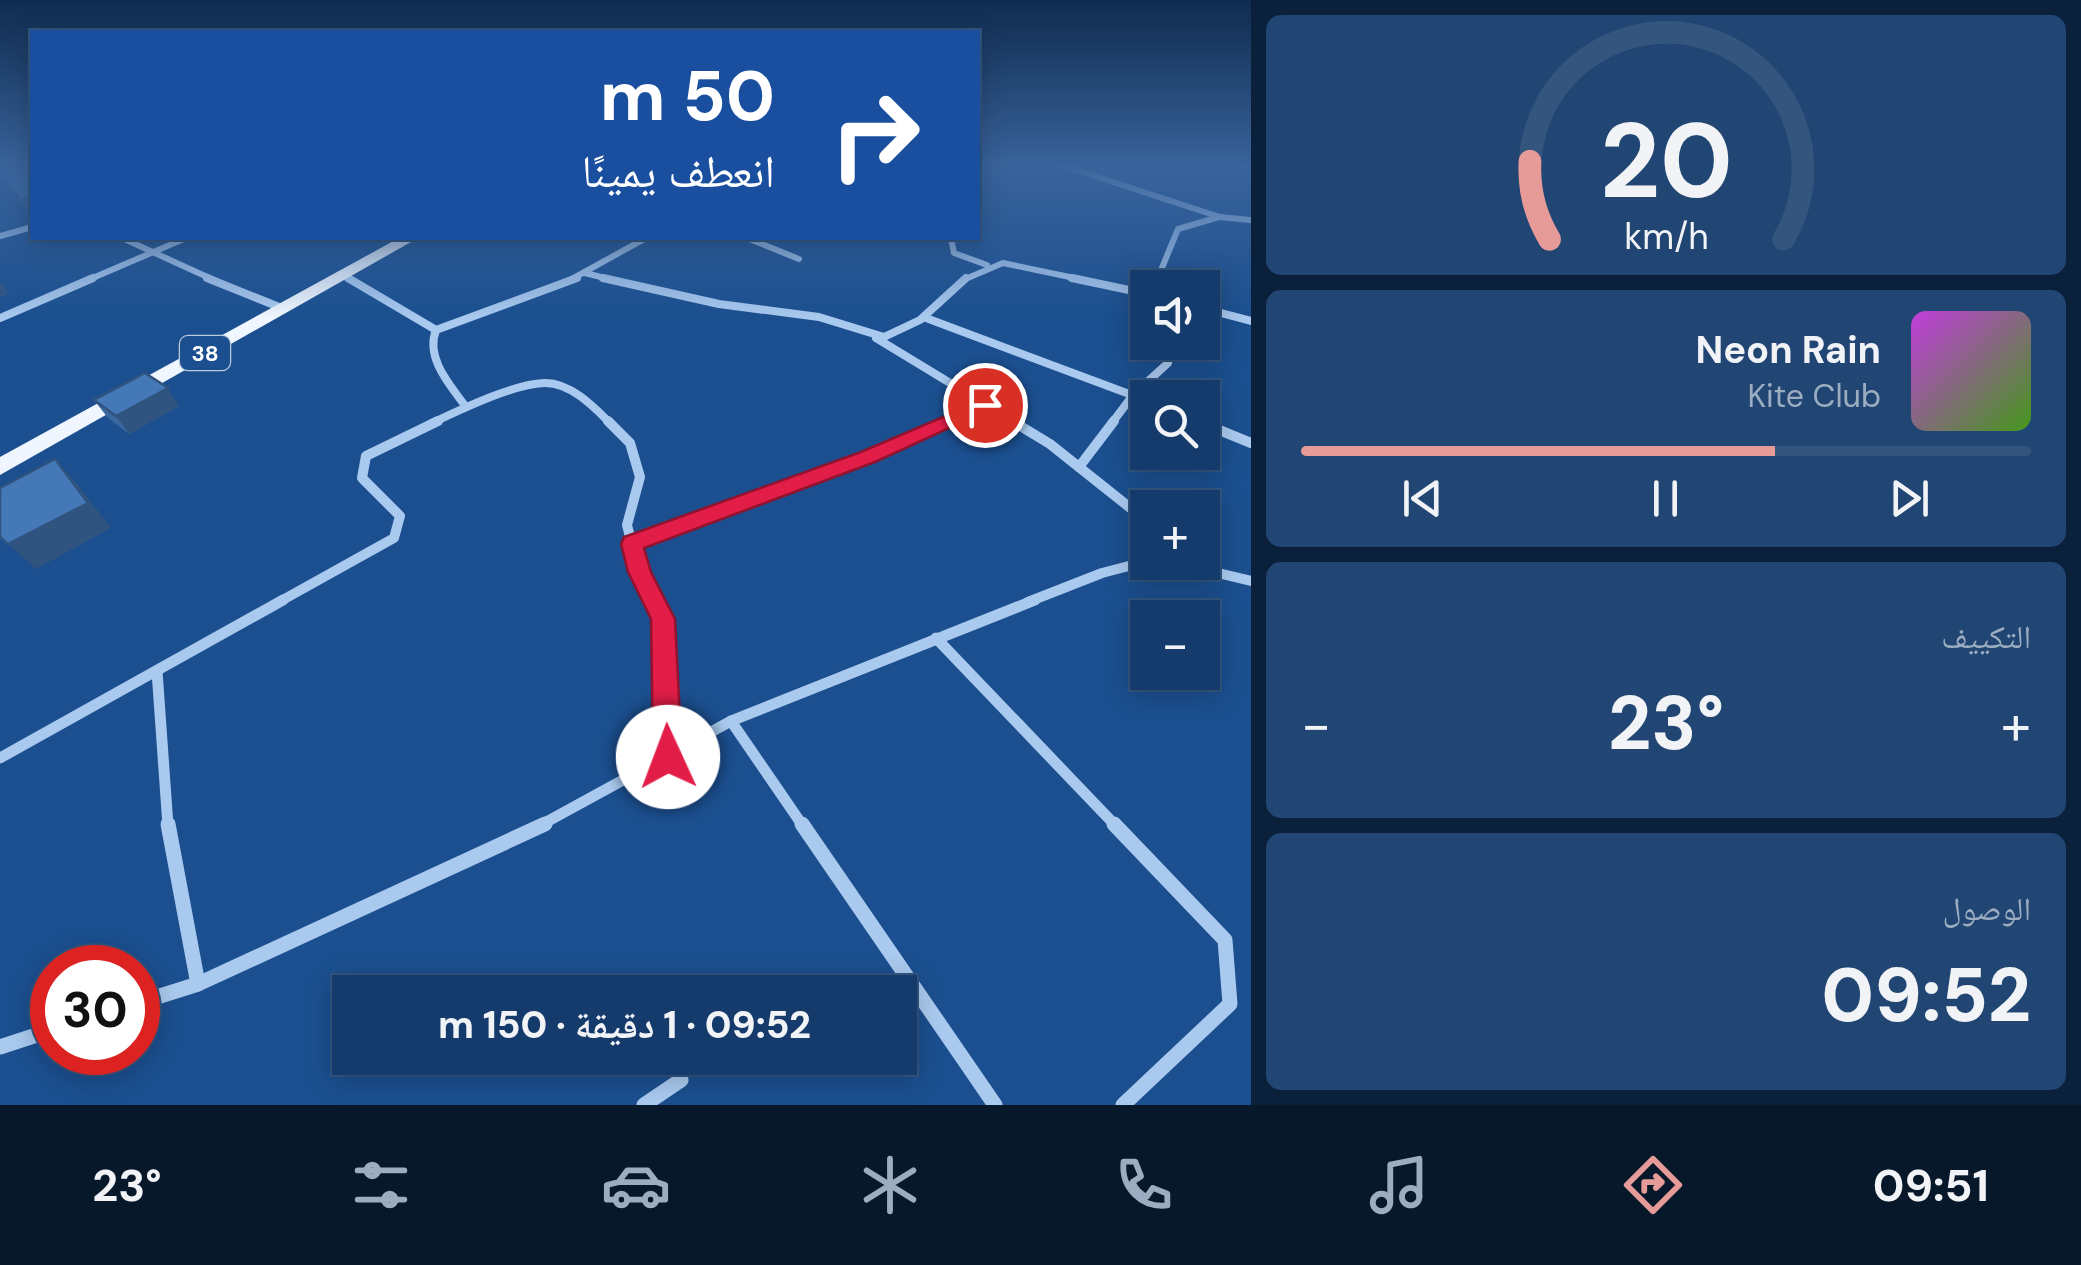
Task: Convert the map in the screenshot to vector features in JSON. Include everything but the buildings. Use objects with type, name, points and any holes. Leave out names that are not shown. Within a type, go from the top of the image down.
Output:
[{"type":"main road","name":"38","points":[[0,467],[407,240]]},
{"type":"street","points":[[1161,270],[1178,229],[1220,217],[1251,220]]},
{"type":"street","points":[[0,236],[30,228]]},
{"type":"street","points":[[125,240],[148,254],[284,310]]},
{"type":"street","points":[[0,318],[181,240]]},
{"type":"street","points":[[466,407],[440,370],[431,343],[436,330],[585,273],[643,240]]},
{"type":"street","points":[[752,240],[799,259]]},
{"type":"street","points":[[951,240],[954,253],[987,265]]},
{"type":"street","points":[[874,337],[890,336],[926,318],[939,297],[987,265],[1003,263],[1130,290]]},
{"type":"street","points":[[585,273],[722,305],[836,321],[874,337],[1079,467],[1130,508]]},
{"type":"street","points":[[344,276],[436,330]]},
{"type":"street","points":[[1220,313],[1251,321]]},
{"type":"street","points":[[926,318],[1130,394]]},
{"type":"street","points":[[1149,380],[1168,360]]},
{"type":"street","points":[[0,758],[394,538],[400,516],[362,478],[366,456],[466,407],[545,383],[574,392],[630,443],[640,477],[628,525],[639,572],[663,619],[668,757]]},
{"type":"street","points":[[1079,467],[1130,399]]},
{"type":"street","points":[[632,544],[868,457],[985,405]]},
{"type":"street","points":[[1220,430],[1251,443]]},
{"type":"street","points":[[160,996],[198,984],[568,813],[730,720],[1102,573],[1130,566]]},
{"type":"street","points":[[1220,572],[1251,581]]},
{"type":"street","points":[[936,638],[1225,940],[1230,1004],[1123,1105]]},
{"type":"street","points":[[157,671],[169,844],[198,984]]},
{"type":"street","points":[[730,720],[995,1105]]},
{"type":"street","points":[[0,1047],[30,1037]]},
{"type":"street","points":[[644,1105],[681,1080]]},
{"type":"route","points":[[668,757],[663,619],[639,572],[632,544],[868,457],[985,405]]}]
